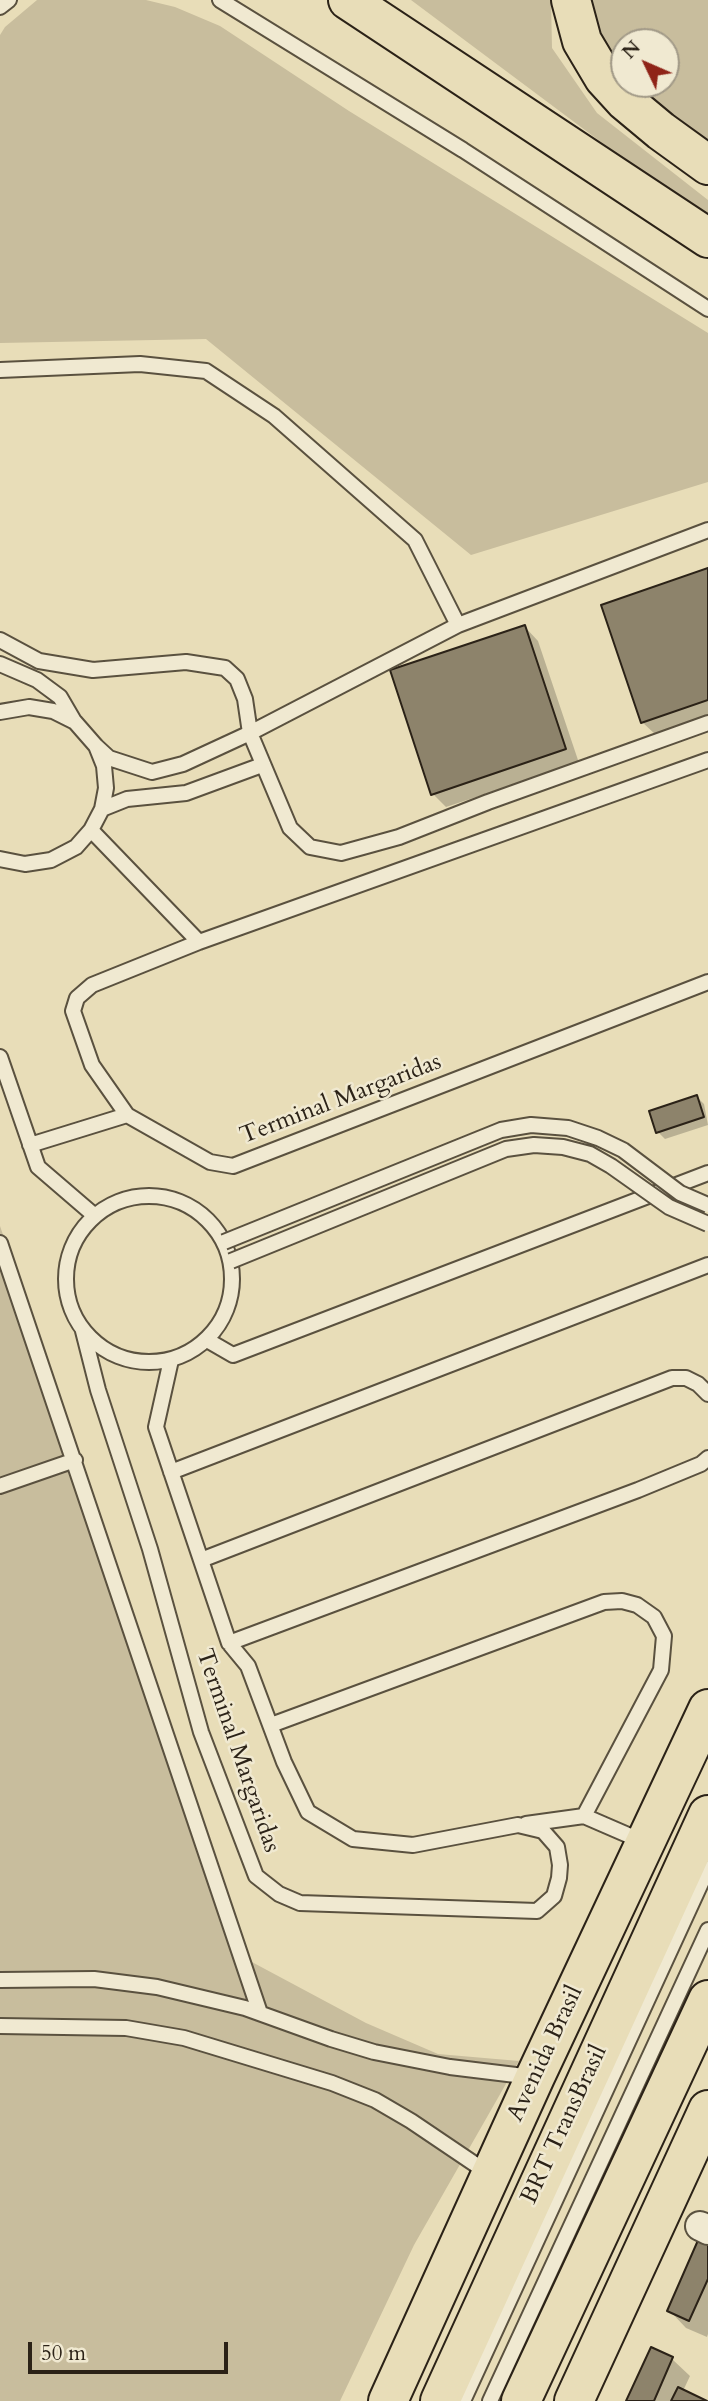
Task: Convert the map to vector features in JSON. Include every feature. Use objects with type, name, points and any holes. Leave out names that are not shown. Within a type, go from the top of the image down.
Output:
[{"type":"highway","points":[[348,0],[708,238]]},
{"type":"highway","points":[[571,0],[582,41],[604,78],[634,108],[708,165]]},
{"type":"highway","name":"Avenida Brasil","points":[[388,2401],[535,2077],[708,1709]]},
{"type":"highway","name":"Avenida Brasil","points":[[439,2401],[708,1815]]},
{"type":"highway","points":[[521,2401],[708,2000]]},
{"type":"highway","points":[[574,2401],[708,2110]]},
{"type":"lane","points":[[0,7],[9,0]]},
{"type":"lane","points":[[220,0],[463,150],[708,309]]},
{"type":"lane","points":[[0,370],[140,363],[206,371],[274,416],[415,540],[458,625]]},
{"type":"lane","points":[[0,664],[37,680],[60,697],[75,722],[108,758],[152,772],[183,764],[250,733],[458,625],[708,530]]},
{"type":"lane","points":[[0,640],[39,661],[93,670],[186,662],[225,668],[237,679],[245,699],[250,733],[290,828],[310,847],[341,853],[399,837],[708,723]]},
{"type":"lane","points":[[0,712],[29,706],[53,711],[75,722]]},
{"type":"lane","points":[[1,861],[24,864],[51,860],[75,847],[92,830],[102,809],[106,788],[104,766],[96,746]]},
{"type":"lane","name":"Terminal Margaridas","points":[[708,760],[199,942],[92,985],[77,998],[72,1011],[92,1065],[127,1115],[210,1162],[233,1166],[708,982]]},
{"type":"lane","points":[[102,809],[127,799],[186,793],[262,765]]},
{"type":"lane","points":[[92,830],[199,942]]},
{"type":"lane","points":[[0,1057],[38,1167],[95,1216]]},
{"type":"lane","points":[[30,1145],[127,1115]]},
{"type":"lane","points":[[224,1242],[501,1130],[531,1125],[568,1128],[598,1138],[623,1150],[680,1192],[708,1205]]},
{"type":"lane","points":[[230,1261],[506,1149],[534,1145],[563,1147],[590,1154],[669,1207],[708,1224]]},
{"type":"lane","points":[[206,1340],[233,1354],[708,1173]]},
{"type":"lane","name":"Terminal Margaridas","points":[[83,1331],[101,1348],[123,1359],[147,1363],[172,1360],[190,1352],[206,1340],[224,1316],[232,1289],[230,1261],[224,1242],[210,1221],[190,1206],[166,1197],[141,1196],[117,1202],[95,1216],[78,1235],[68,1259],[66,1284],[71,1309],[83,1331],[98,1390],[150,1549],[201,1732],[256,1876],[279,1894],[300,1903],[537,1910],[554,1896],[560,1865],[556,1847],[543,1831],[518,1825]]},
{"type":"lane","points":[[0,1243],[260,2013]]},
{"type":"lane","points":[[171,1472],[708,1265]]},
{"type":"lane","name":"Terminal Margaridas","points":[[172,1360],[156,1427],[229,1643],[248,1666],[284,1762],[307,1812],[353,1839],[412,1845],[584,1816],[661,1670],[664,1636],[654,1617],[637,1605],[622,1601],[604,1602],[271,1725]]},
{"type":"lane","points":[[201,1560],[672,1378],[686,1378],[698,1384],[708,1394]]},
{"type":"lane","name":"Terminal Margaridas","points":[[229,1643],[638,1490],[701,1464],[708,1458]]},
{"type":"lane","points":[[0,1486],[75,1460]]},
{"type":"lane","points":[[584,1816],[645,1842]]},
{"type":"lane","name":"BRT TransBrasil","points":[[463,2401],[708,1868]]},
{"type":"lane","name":"BRT TransBrasil","points":[[490,2401],[708,1930]]},
{"type":"lane","points":[[0,1980],[94,1979],[157,1987],[260,2013],[374,2052],[450,2067],[535,2077]]},
{"type":"lane","points":[[0,2026],[126,2028],[196,2042],[332,2083],[375,2100],[491,2175]]},
{"type":"shaded area","points":[[37,0],[146,0],[175,7],[220,26],[349,111],[708,333],[708,482],[471,555],[206,339],[0,343],[0,35],[5,27]]},
{"type":"shaded area","points":[[411,0],[551,0],[552,48],[597,113],[708,200],[708,222]]},
{"type":"shaded area","points":[[585,0],[708,0],[708,143],[647,98],[680,98],[680,28],[610,28],[610,56],[598,43]]},
{"type":"shaded area","points":[[0,1226],[250,1961],[366,2023],[438,2054],[519,2061],[414,2245],[340,2401],[0,2401]]},
{"type":"building","points":[[708,568],[708,700],[641,723],[601,605]]},
{"type":"building","points":[[525,625],[566,749],[431,795],[390,670]]},
{"type":"building","points":[[697,1095],[704,1117],[656,1133],[649,1111]]},
{"type":"building","points":[[699,2238],[708,2242],[708,2279],[689,2321],[667,2311]]},
{"type":"building","points":[[651,2347],[673,2357],[654,2401],[626,2401]]},
{"type":"building","points":[[678,2387],[707,2401],[671,2401]]}]
